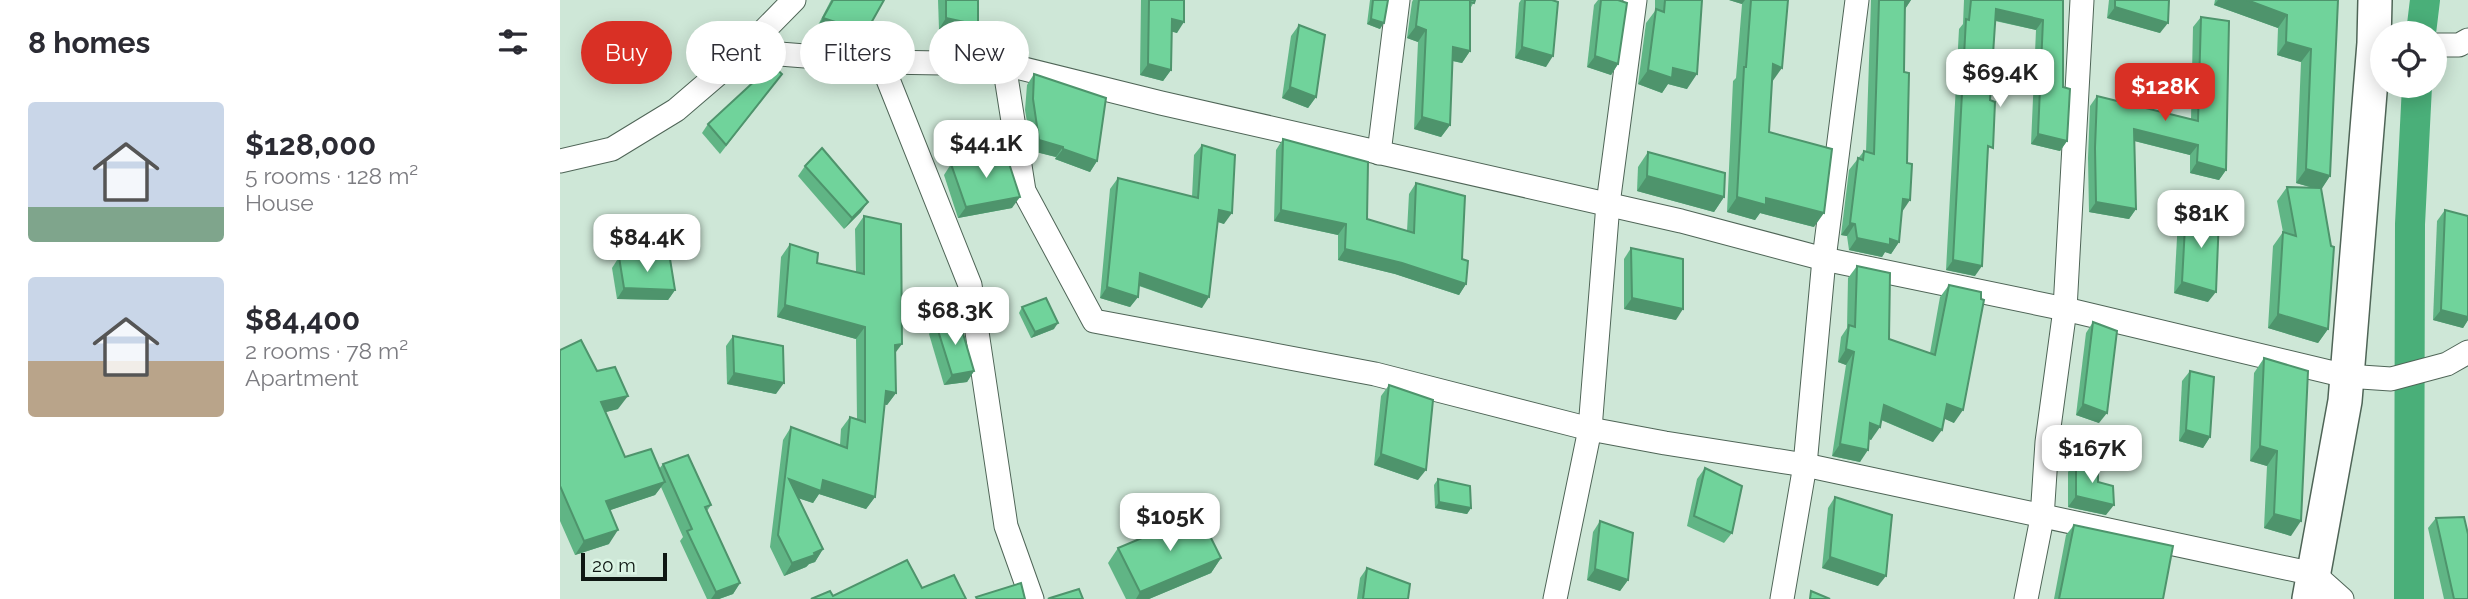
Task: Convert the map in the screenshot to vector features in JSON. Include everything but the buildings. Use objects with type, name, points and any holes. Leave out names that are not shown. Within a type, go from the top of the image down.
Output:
[{"type":"street","points":[[773,21],[794,0]]},
{"type":"street","points":[[1379,153],[1398,0]]},
{"type":"street","points":[[1555,599],[1590,429],[1608,204],[1635,0]]},
{"type":"street","points":[[1782,599],[1805,465],[1824,259],[1857,0]]},
{"type":"street","points":[[2026,599],[2042,517],[2047,442],[2065,309],[2082,0]]},
{"type":"street","points":[[2375,0],[2376,21]]},
{"type":"street","points":[[1029,70],[1161,103],[1608,204],[1824,259],[2065,309],[2346,376],[2391,379],[2447,364],[2468,352]]},
{"type":"street","points":[[560,161],[612,149],[676,110],[707,84]]},
{"type":"street","points":[[890,84],[970,285],[1006,527],[1032,599]]},
{"type":"street","points":[[1007,84],[1024,191],[1094,321],[1375,374],[1590,429],[1805,465],[2042,517],[2311,587],[2342,599]]},
{"type":"street","points":[[2311,587],[2345,401],[2373,98]]},
{"type":"waterway","points":[[2422,21],[2425,0]]},
{"type":"waterway","points":[[2409,599],[2410,224],[2416,98]]}]
